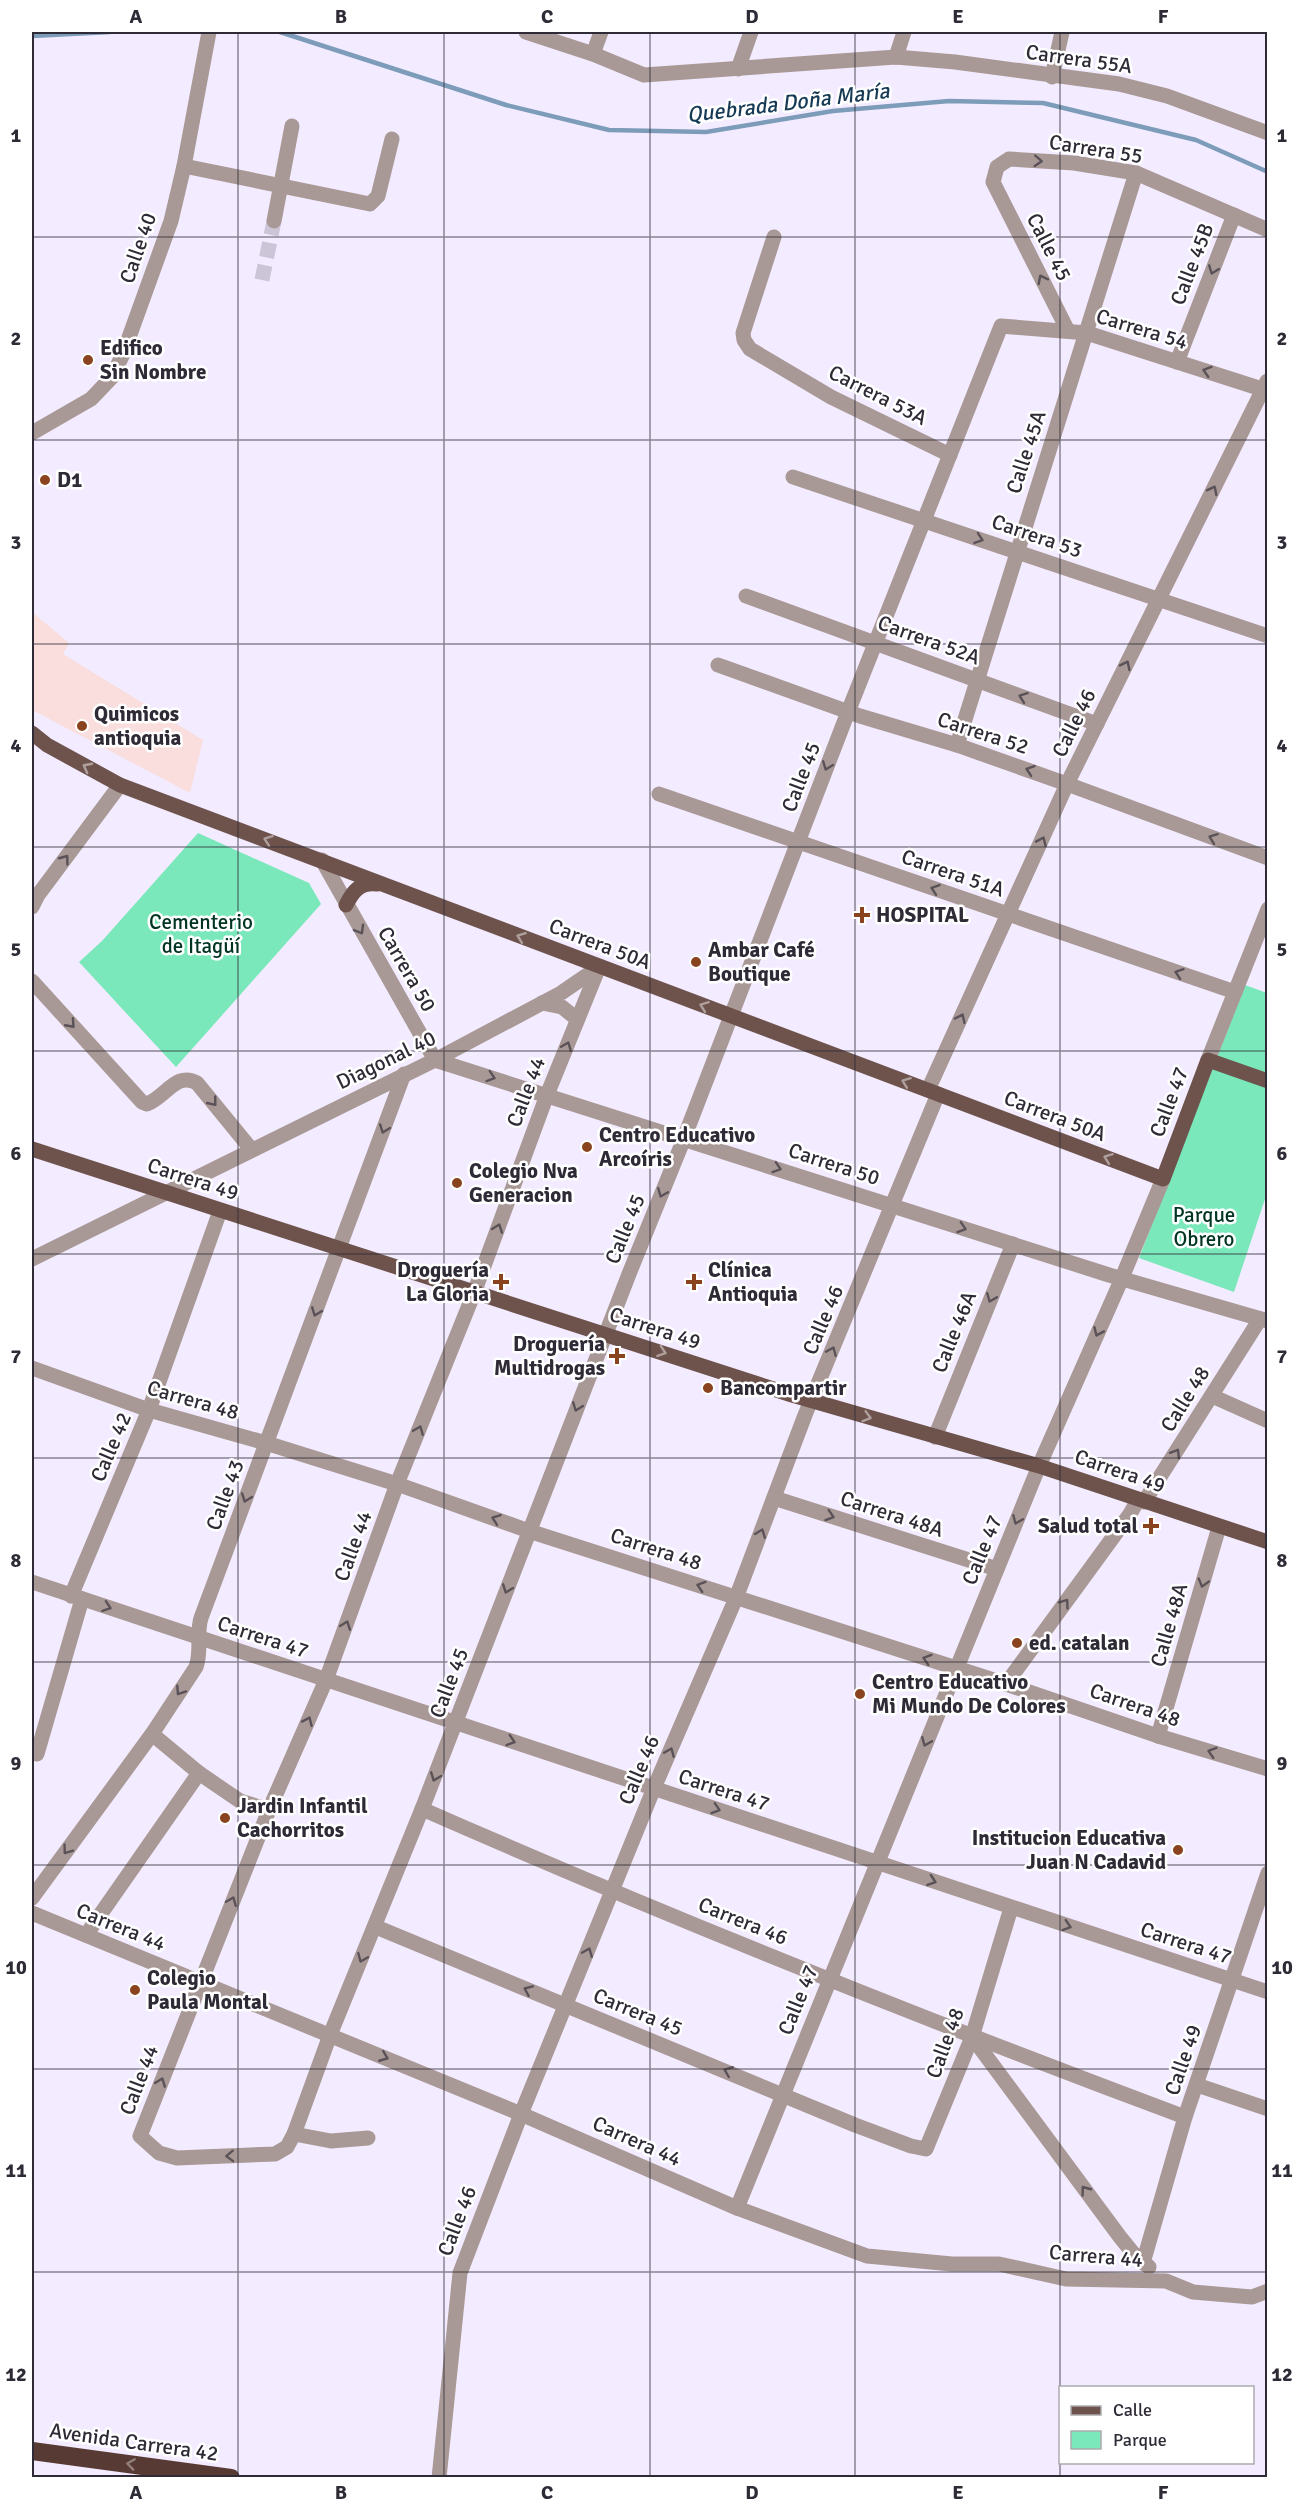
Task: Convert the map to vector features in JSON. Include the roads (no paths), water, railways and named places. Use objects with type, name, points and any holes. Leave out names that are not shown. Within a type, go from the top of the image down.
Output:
[{"type":"highway","name":"Avenida Carrera 42","points":[[32,2451],[231,2478]]},
{"type":"main road","name":"Carrera 50A","points":[[32,733],[47,745],[120,785],[1163,1179]]},
{"type":"main road","points":[[346,905],[351,894],[359,886],[369,883],[380,884]]},
{"type":"main road","points":[[1208,1060],[1268,1081]]},
{"type":"main road","name":"Calle 47","points":[[1163,1179],[1208,1060]]},
{"type":"main road","name":"Carrera 49","points":[[32,1149],[811,1401],[1039,1466],[1268,1542]]},
{"type":"street","name":"Calle 40","points":[[32,434],[92,399],[112,377],[123,354],[171,221],[184,166],[209,32]]},
{"type":"street","name":"Carrera 55A","points":[[526,32],[593,54],[644,75],[896,57],[955,62],[1052,77],[1119,84],[1167,96],[1268,133]]},
{"type":"street","points":[[593,54],[602,32]]},
{"type":"street","points":[[738,69],[751,32]]},
{"type":"street","points":[[896,57],[904,32]]},
{"type":"street","points":[[1052,77],[1062,32]]},
{"type":"street","points":[[274,221],[292,126]]},
{"type":"street","points":[[184,166],[370,204],[378,196],[392,139]]},
{"type":"street","name":"Carrera 55","points":[[993,182],[997,167],[1008,159],[1074,163],[1136,173],[1268,230]]},
{"type":"street","name":"Calle 45A","points":[[957,745],[1136,173]]},
{"type":"street","name":"Calle 45","points":[[993,182],[1068,331]]},
{"type":"street","name":"Calle 45B","points":[[1177,362],[1234,215]]},
{"type":"street","name":"Carrera 53A","points":[[774,237],[743,333],[744,340],[750,349],[831,397],[950,455]]},
{"type":"street","name":"Calle 45","points":[[290,2141],[330,2035],[376,1927],[456,1723],[1000,326]]},
{"type":"street","name":"Carrera 54","points":[[1000,326],[1087,333],[1266,387]]},
{"type":"street","name":"Calle 46","points":[[439,2478],[460,2272],[521,2114],[654,1788],[736,1598],[811,1401],[894,1206],[933,1092],[1008,915],[1067,784],[1266,387]]},
{"type":"street","name":"Carrera 53","points":[[793,477],[1268,636]]},
{"type":"street","name":"Carrera 52A","points":[[746,596],[1097,724]]},
{"type":"street","name":"Carrera 52","points":[[718,665],[848,712],[957,745],[1268,858]]},
{"type":"street","points":[[32,907],[38,895],[120,785]]},
{"type":"street","name":"Carrera 51A","points":[[659,794],[1235,992]]},
{"type":"street","name":"Carrera 50","points":[[322,860],[435,1060],[1122,1279],[1264,1320]]},
{"type":"street","name":"Calle 47","points":[[1208,1060],[1268,909]]},
{"type":"street","name":"Diagonal 40","points":[[32,1259],[435,1060],[542,1003],[599,967]]},
{"type":"street","name":"Calle 44","points":[[290,2141],[275,2154],[177,2158],[159,2153],[140,2136],[269,1810],[326,1680],[398,1484],[474,1293],[547,1095],[599,967]]},
{"type":"street","points":[[32,981],[142,1102],[147,1104],[154,1101],[182,1079],[189,1079],[197,1083],[251,1149]]},
{"type":"street","points":[[542,1003],[562,1007],[577,1019]]},
{"type":"street","name":"Calle 43","points":[[32,1898],[152,1734],[196,1667],[197,1632],[201,1618],[404,1074]]},
{"type":"street","name":"Calle 47","points":[[737,2208],[1039,1466],[1122,1279],[1163,1179]]},
{"type":"street","name":"Calle 42","points":[[37,1754],[77,1597],[149,1410],[220,1211]]},
{"type":"street","name":"Calle 46A","points":[[935,1437],[1012,1244]]},
{"type":"street","name":"Calle 48","points":[[1006,1684],[1141,1501],[1264,1320]]},
{"type":"street","name":"Carrera 48","points":[[32,1368],[149,1410],[398,1484],[529,1531],[957,1668],[1158,1736],[1268,1769]]},
{"type":"street","points":[[1212,1396],[1268,1421]]},
{"type":"street","name":"Carrera 48A","points":[[774,1498],[997,1569]]},
{"type":"street","name":"Calle 48A","points":[[1158,1736],[1220,1527]]},
{"type":"street","name":"Carrera 47","points":[[32,1582],[1268,1992]]},
{"type":"street","points":[[152,1734],[199,1773],[240,1801],[269,1810]]},
{"type":"street","points":[[86,1935],[199,1773]]},
{"type":"street","name":"Carrera 46","points":[[422,1809],[613,1891],[972,2037],[1185,2117]]},
{"type":"street","name":"Calle 49","points":[[1143,2263],[1185,2117],[1268,1873]]},
{"type":"street","name":"Calle 48","points":[[885,2136],[926,2149],[972,2037],[1011,1908]]},
{"type":"street","name":"Carrera 44","points":[[32,1913],[521,2114],[737,2208],[877,2258],[952,2264],[999,2264],[1066,2279],[1166,2281],[1193,2292],[1252,2297],[1268,2291]]},
{"type":"street","name":"Carrera 45","points":[[376,1927],[885,2136]]},
{"type":"street","points":[[972,2037],[1120,2237],[1143,2263],[1166,2281]]},
{"type":"street","points":[[1197,2085],[1268,2109]]},
{"type":"street","points":[[290,2141],[368,2138]]},
{"type":"waterway","name":"Quebrada Doña María","points":[[32,36],[110,32]]},
{"type":"waterway","name":"Quebrada Doña María","points":[[280,32],[506,105],[609,130],[706,132],[833,111],[949,101],[1043,103],[1196,140],[1268,172]]},
{"type":"tunnel","points":[[262,280],[274,221]]},
{"type":"place","name":"Edifico Sin Nombre","points":[[88,360]]},
{"type":"place","name":"D1","points":[[45,480]]},
{"type":"place","name":"Quimicos antioquia","points":[[82,726]]},
{"type":"place","name":"HOSPITAL","points":[[862,915]]},
{"type":"place","name":"Ambar Café Boutique","points":[[696,962]]},
{"type":"place","name":"Centro Educativo Arcoíris","points":[[587,1147]]},
{"type":"place","name":"Colegio Nva Generacion","points":[[457,1183]]},
{"type":"place","name":"Droguería La Gloria","points":[[501,1282]]},
{"type":"place","name":"Clínica Antioquia","points":[[694,1282]]},
{"type":"place","name":"Droguería Multidrogas","points":[[617,1356]]},
{"type":"place","name":"Bancompartir","points":[[708,1388]]},
{"type":"place","name":"Salud total","points":[[1151,1526]]},
{"type":"place","name":"ed. catalan","points":[[1017,1643]]},
{"type":"place","name":"Centro Educativo Mi Mundo De Colores","points":[[860,1694]]},
{"type":"place","name":"Jardin Infantil Cachorritos","points":[[225,1818]]},
{"type":"place","name":"Institucion Educativa Juan N Cadavid","points":[[1178,1850]]},
{"type":"place","name":"Colegio Paula Montal","points":[[135,1990]]},
{"type":"park label","name":"Cementerio de Itagüí","points":[[201,934]]},
{"type":"park label","name":"Parque Obrero","points":[[1204,1227]]}]
